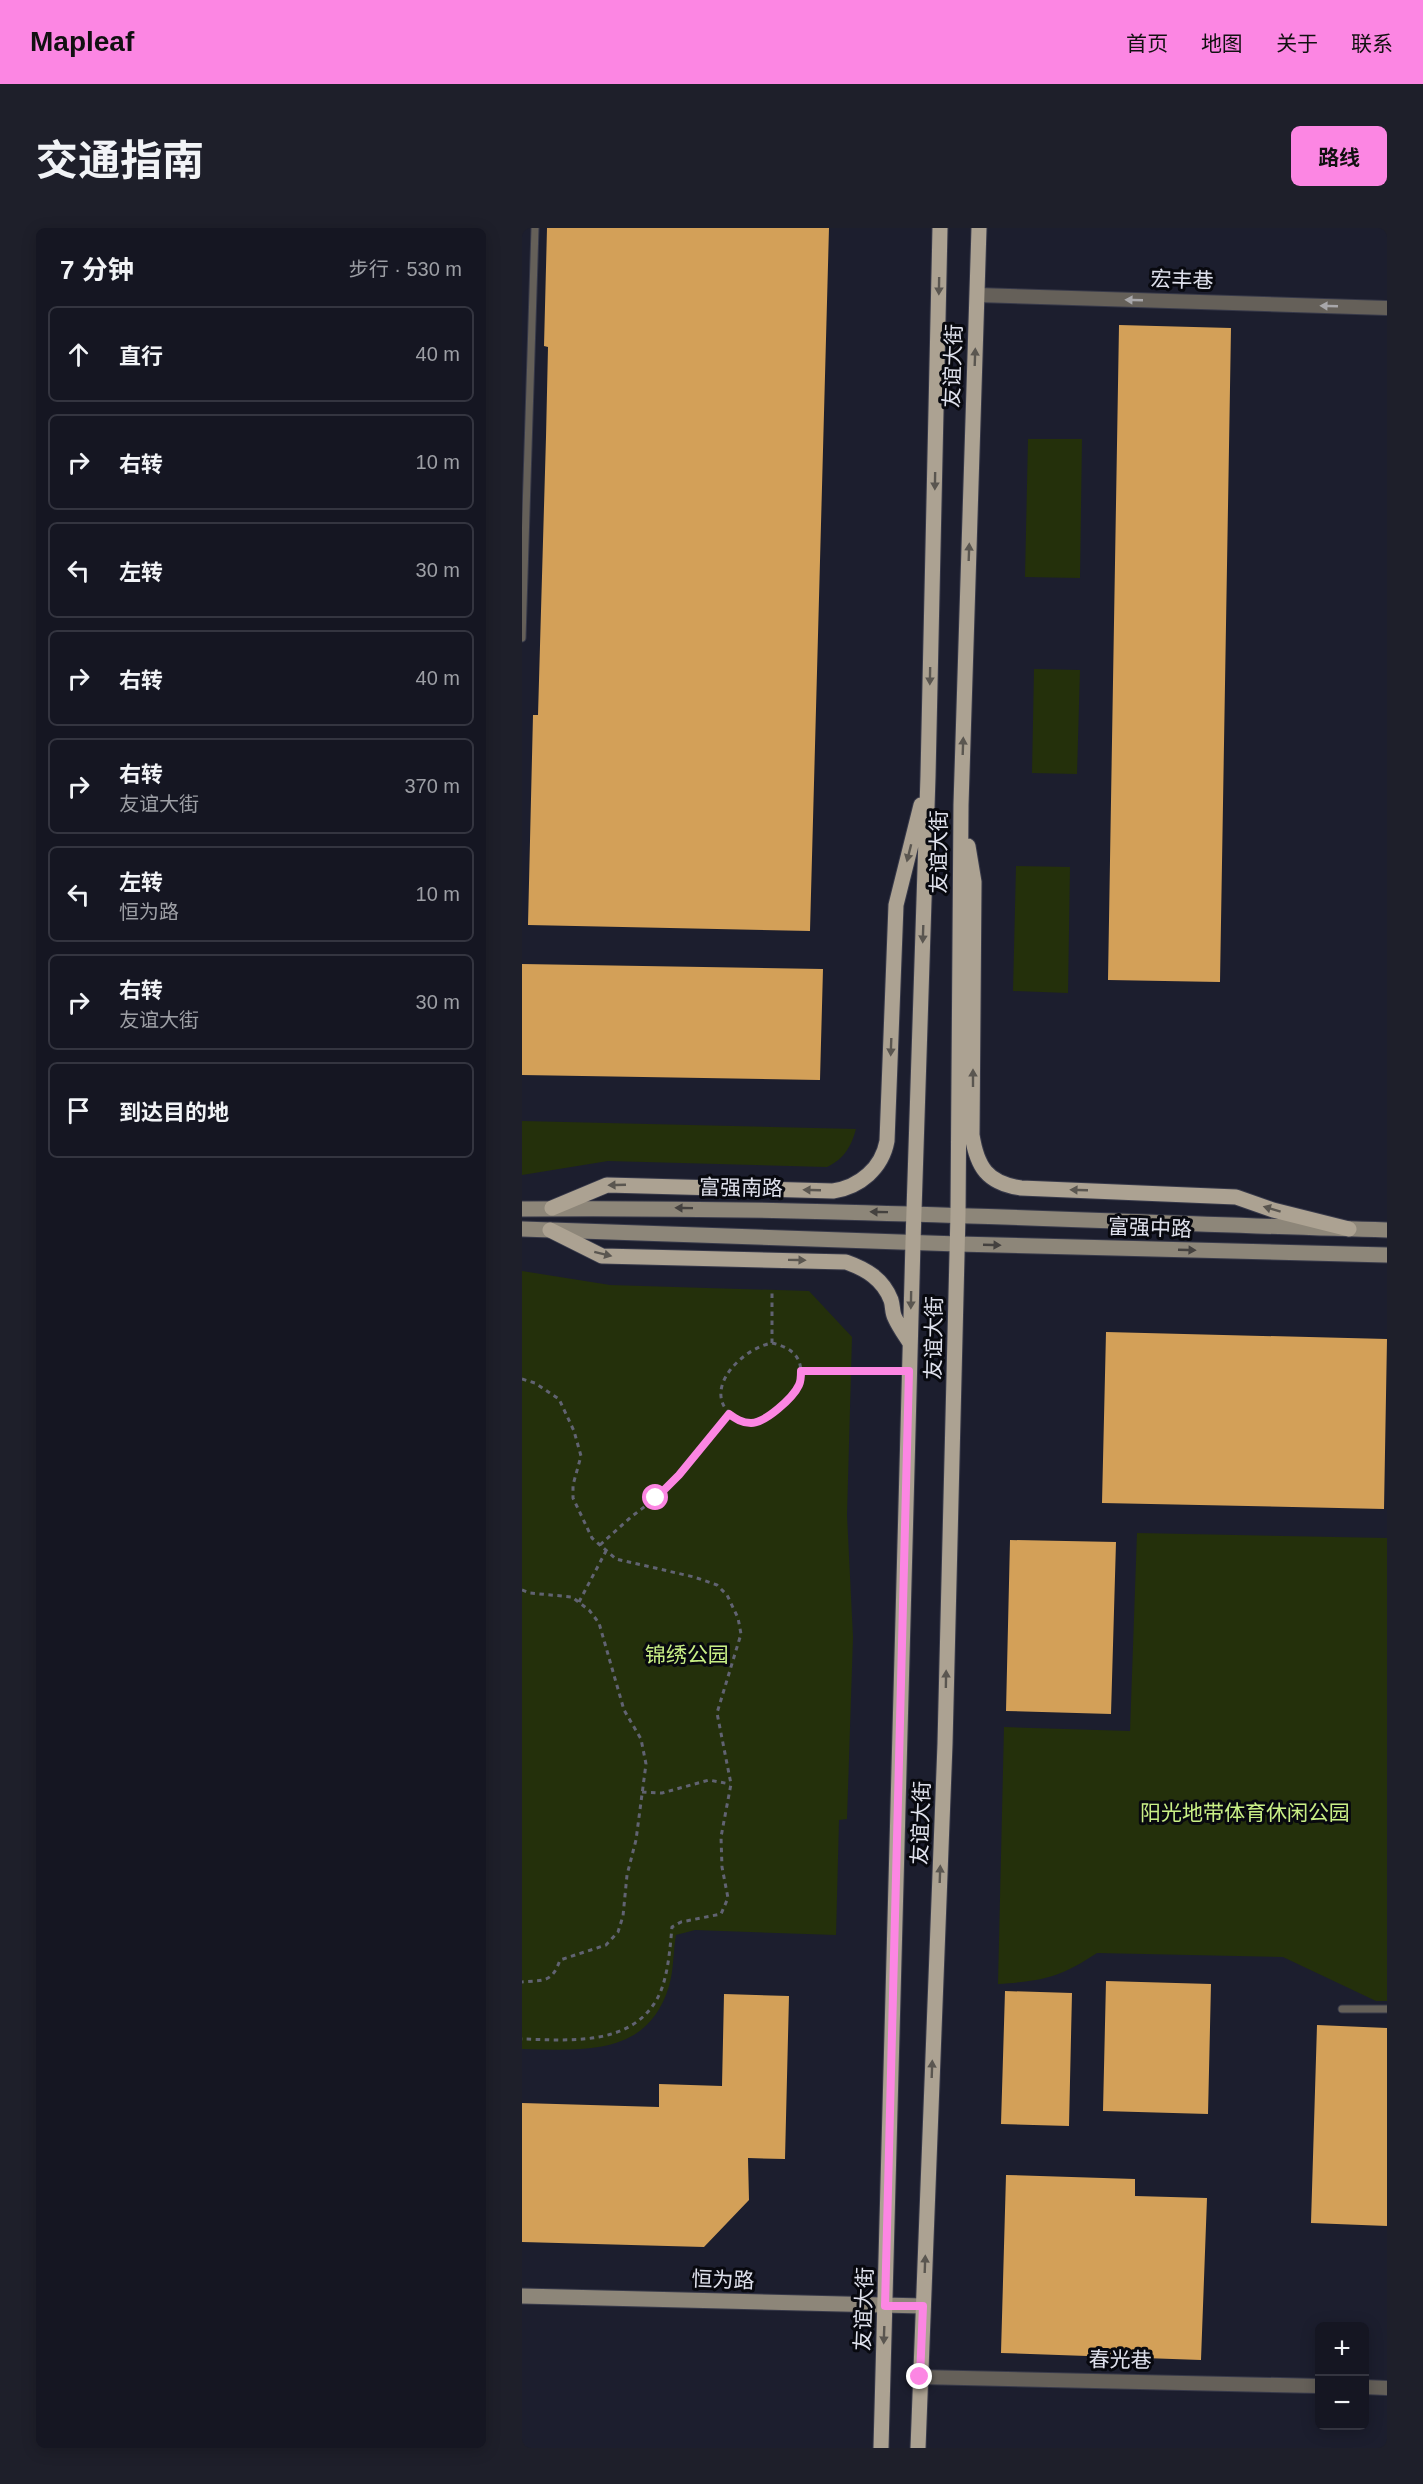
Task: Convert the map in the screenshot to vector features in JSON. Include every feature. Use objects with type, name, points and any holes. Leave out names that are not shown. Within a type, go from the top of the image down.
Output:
[{"type":"main road","name":"友谊大街","points":[[881,2448],[909,1371],[928,776],[940,228]]},
{"type":"main road","name":"友谊大街","points":[[918,2448],[945,1744],[958,1244],[961,805],[979,228]]},
{"type":"main road","points":[[552,1208],[607,1185],[833,1191],[855,1184],[880,1163],[887,1141],[896,905],[928,776]]},
{"type":"main road","points":[[961,805],[974,882],[972,1134],[977,1156],[987,1175],[1005,1185],[1021,1188],[1209,1194],[1236,1197],[1274,1210],[1349,1229]]},
{"type":"main road","name":"富强南路","points":[[522,1209],[611,1207],[958,1214]]},
{"type":"main road","name":"富强中路","points":[[958,1214],[1387,1230]]},
{"type":"main road","points":[[522,1229],[913,1242]]},
{"type":"main road","points":[[550,1230],[602,1256],[846,1262],[868,1271],[878,1279],[892,1302],[894,1317],[910,1343]]},
{"type":"main road","name":"富强中路","points":[[913,1242],[1387,1255]]},
{"type":"main road","name":"恒为路","points":[[522,2296],[923,2306]]},
{"type":"street","name":"宏丰巷","points":[[977,295],[1387,308]]},
{"type":"street","name":"春光巷","points":[[920,2377],[1315,2386]]},
{"type":"street","points":[[1369,2387],[1387,2388]]},
{"type":"lane","points":[[522,638],[523,527],[535,228]]},
{"type":"lane","points":[[1342,2009],[1387,2009]]},
{"type":"path","points":[[772,1292],[772,1343]]},
{"type":"path","points":[[772,1343],[783,1345],[793,1352],[801,1371],[799,1386],[772,1415],[762,1421],[750,1423],[739,1421],[729,1414],[722,1404],[720,1392],[723,1380],[730,1370],[760,1345],[772,1343]]},
{"type":"path","points":[[801,1371],[909,1371]]},
{"type":"path","points":[[522,1379],[535,1383],[559,1399],[574,1431],[581,1456],[573,1485],[573,1498],[592,1538],[616,1559],[694,1577],[717,1585],[727,1595],[738,1618],[741,1634],[717,1713],[731,1784],[721,1838],[722,1867],[728,1898],[721,1914],[681,1922],[672,1927],[669,1959],[658,1998],[650,2010],[629,2028],[608,2036],[580,2040],[522,2039]]},
{"type":"path","points":[[600,1545],[656,1498],[679,1475],[729,1414]]},
{"type":"path","points":[[579,1602],[606,1551]]},
{"type":"path","points":[[522,1590],[530,1593],[572,1597],[589,1610],[599,1623],[624,1710],[641,1739],[646,1764],[636,1840],[627,1875],[623,1916],[618,1932],[606,1945],[560,1960],[555,1974],[548,1979],[522,1982]]},
{"type":"path","points":[[642,1792],[662,1793],[709,1780],[731,1784]]},
{"type":"green space","points":[[1028,439],[1082,439],[1080,578],[1025,577]]},
{"type":"green space","points":[[1034,669],[1080,670],[1077,774],[1032,773]]},
{"type":"green space","points":[[1016,866],[1070,867],[1068,993],[1013,991]]},
{"type":"green space","points":[[522,1121],[856,1129],[846,1152],[827,1167],[608,1161],[522,1175]]},
{"type":"green space","name":"锦绣公园","points":[[522,1271],[610,1285],[809,1291],[852,1337],[847,1515],[853,1637],[847,1819],[839,1820],[836,1935],[695,1930],[676,1935],[671,1980],[659,2009],[646,2026],[629,2037],[610,2044],[568,2050],[522,2049]]},
{"type":"green space","name":"阳光地带体育休闲公园","points":[[1137,1533],[1387,1538],[1387,2001],[1376,2001],[1283,1957],[1097,1953],[1072,1968],[1050,1977],[998,1984],[1004,1727],[1130,1731]]},
{"type":"building","points":[[547,228],[829,228],[810,931],[528,925],[533,715],[538,715],[546,437],[548,347],[544,346]]},
{"type":"building","points":[[1119,325],[1231,328],[1220,982],[1108,980]]},
{"type":"building","points":[[522,964],[823,969],[820,1080],[522,1075]]},
{"type":"building","points":[[1106,1332],[1387,1339],[1384,1509],[1102,1503]]},
{"type":"building","points":[[1010,1540],[1116,1542],[1111,1714],[1006,1711]]},
{"type":"building","points":[[1106,1981],[1211,1984],[1208,2114],[1103,2111]]},
{"type":"building","points":[[1005,1991],[1072,1993],[1069,2126],[1001,2124]]},
{"type":"building","points":[[724,1994],[789,1996],[785,2159],[748,2158],[749,2200],[704,2247],[522,2242],[522,2103],[659,2107],[659,2084],[722,2086]]},
{"type":"building","points":[[1317,2025],[1387,2028],[1387,2226],[1311,2223]]},
{"type":"building","points":[[1006,2175],[1135,2179],[1135,2196],[1207,2198],[1201,2360],[1001,2353]]},
{"type":"route","points":[[656,1498],[679,1475],[729,1414],[739,1421],[750,1423],[762,1421],[772,1415],[799,1386],[801,1371],[909,1371],[885,2306],[923,2306],[920,2377]]}]
